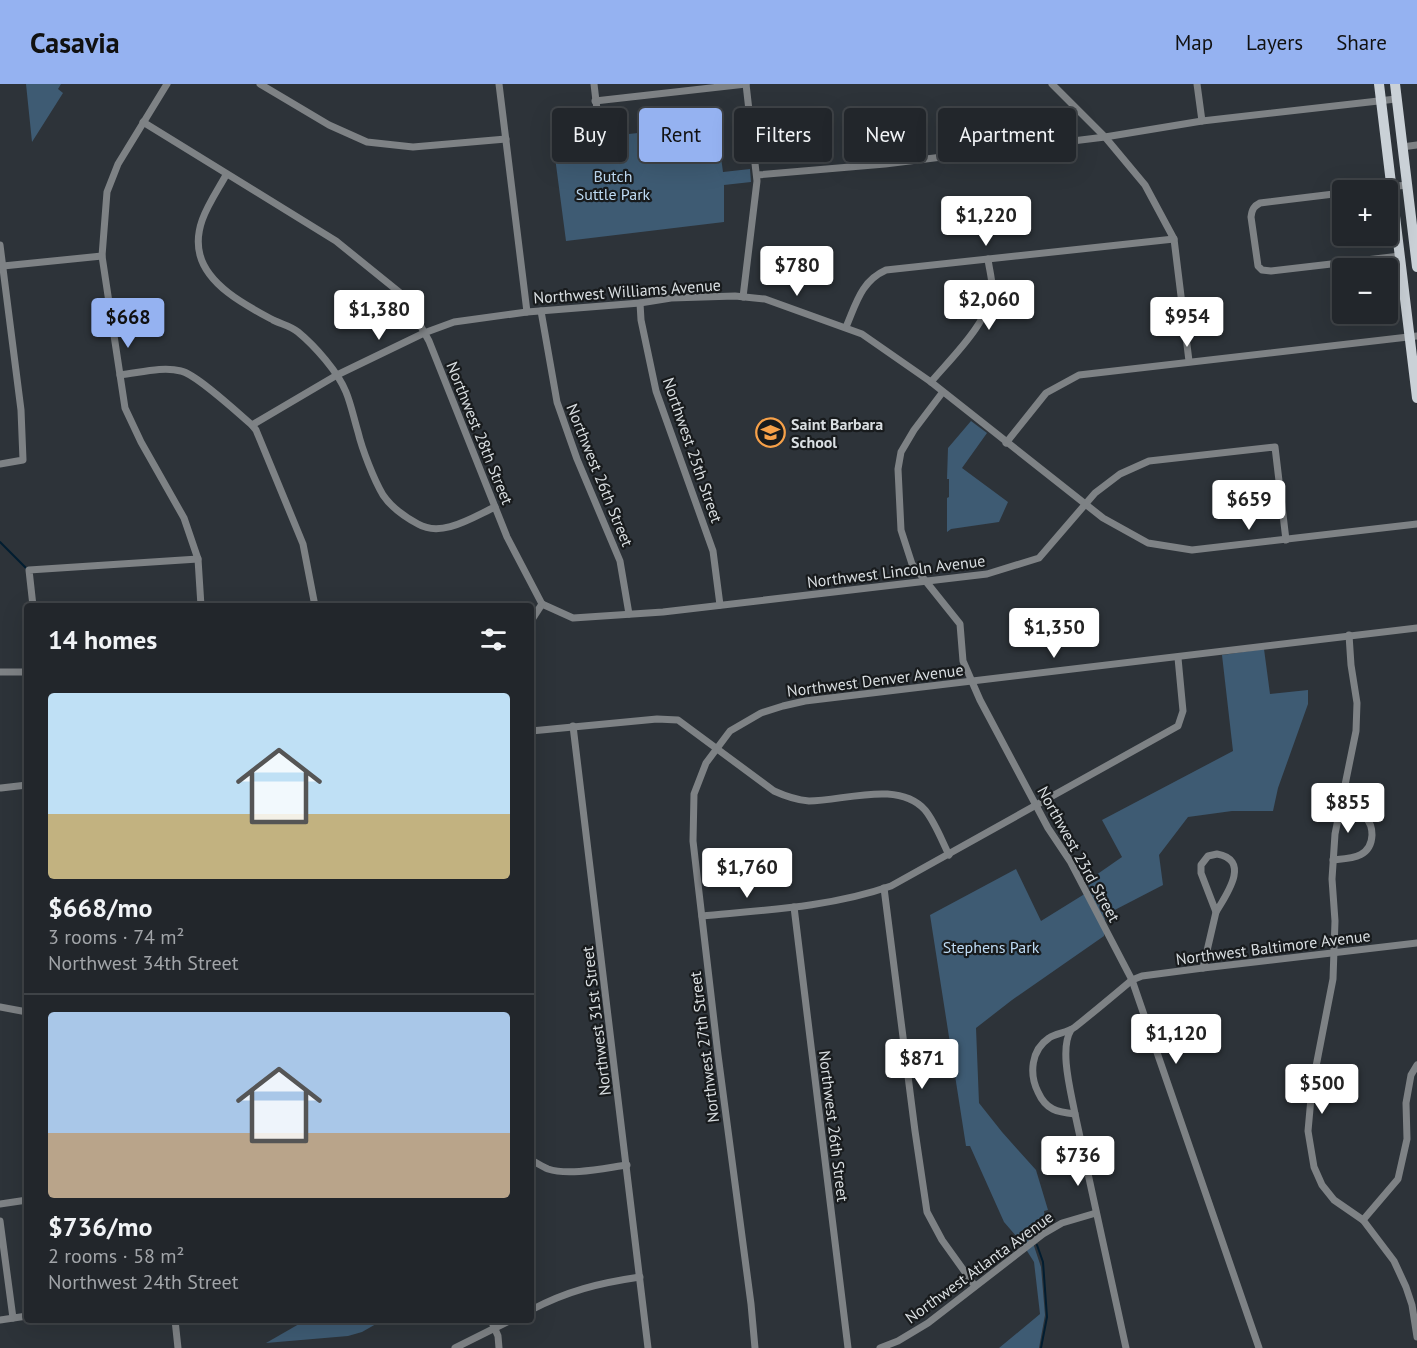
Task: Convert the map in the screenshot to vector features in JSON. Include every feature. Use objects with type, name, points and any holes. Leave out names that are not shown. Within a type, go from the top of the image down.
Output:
[{"type":"main road","points":[[1379,84],[1390,180]]},
{"type":"main road","points":[[1395,84],[1417,267]]},
{"type":"main road","points":[[1398,241],[1413,336],[1417,398]]},
{"type":"street","points":[[167,84],[118,164],[107,192],[102,256],[125,408],[141,442],[184,518],[198,559],[201,603]]},
{"type":"street","points":[[260,84],[329,125],[367,142],[413,147],[506,139]]},
{"type":"street","points":[[499,84],[527,312]]},
{"type":"street","points":[[594,84],[597,108]]},
{"type":"street","points":[[596,101],[746,84],[757,175],[743,297]]},
{"type":"street","points":[[1052,84],[1105,137],[1145,185],[1174,238],[1189,361]]},
{"type":"street","points":[[1197,84],[1202,121]]},
{"type":"street","points":[[757,175],[885,164],[1105,137],[1202,121],[1396,99]]},
{"type":"street","name":"Northwest 28th Street","points":[[143,122],[336,241],[404,296],[424,333],[507,537],[542,604]]},
{"type":"street","points":[[1402,147],[1417,146]]},
{"type":"street","points":[[226,175],[203,216],[199,232],[199,253],[202,262],[216,282],[226,291],[272,319],[297,331],[337,375],[346,393],[361,442],[383,495],[401,514],[421,526],[434,528],[455,526],[495,507]]},
{"type":"street","points":[[1398,186],[1407,185]]},
{"type":"street","points":[[1332,194],[1260,203],[1251,210],[1253,239],[1258,266],[1262,270],[1271,271],[1400,256]]},
{"type":"street","points":[[846,327],[866,284],[874,276],[886,270],[1174,238]]},
{"type":"street","points":[[0,244],[7,315],[21,410],[23,460],[0,464]]},
{"type":"street","points":[[3,266],[102,256]]},
{"type":"street","points":[[931,382],[982,320],[990,300],[992,286],[988,259]]},
{"type":"street","name":"Northwest Williams Avenue","points":[[252,425],[337,375],[424,333],[454,322],[527,312],[640,303],[671,298],[765,299],[862,333],[931,382],[1085,504]]},
{"type":"street","name":"Northwest 25th Street","points":[[640,303],[641,320],[656,392],[713,550],[720,605]]},
{"type":"street","name":"Northwest 26th Street","points":[[541,311],[557,402],[577,459],[620,561],[629,614]]},
{"type":"street","points":[[1006,443],[1046,393],[1079,375],[1413,336]]},
{"type":"street","points":[[120,375],[165,370],[183,371],[222,399],[252,425],[303,544],[314,603]]},
{"type":"street","name":"Northwest 23rd Street","points":[[942,393],[914,430],[902,452],[898,469],[901,530],[912,564],[960,624],[963,661],[972,681],[1036,806],[1070,861],[1132,980],[1259,1348]]},
{"type":"street","points":[[1286,540],[1275,447],[1149,461],[1120,474],[1095,493],[1085,504],[1103,518],[1148,543],[1192,550],[1286,540],[1417,524]]},
{"type":"street","name":"Northwest Lincoln Avenue","points":[[542,604],[573,618],[720,605],[987,574],[1039,558],[1085,504]]},
{"type":"street","points":[[33,603],[29,570],[198,559]]},
{"type":"street","points":[[534,616],[542,604]]},
{"type":"street","name":"Northwest Denver Avenue","points":[[716,747],[730,731],[761,713],[783,706],[1417,628]]},
{"type":"street","points":[[1349,635],[1357,703],[1356,731],[1335,834],[1333,979],[1312,1087],[1308,1131],[1314,1167],[1322,1185],[1334,1200],[1363,1220],[1394,1261],[1412,1305],[1417,1337]]},
{"type":"street","points":[[702,916],[794,907],[859,897],[884,888],[949,855],[1178,726],[1183,711],[1178,658]]},
{"type":"street","points":[[0,672],[24,672]]},
{"type":"street","points":[[534,731],[657,719],[678,720],[774,791],[790,798],[808,801],[888,794],[909,798],[926,811],[949,855]]},
{"type":"street","name":"Northwest 31st Street","points":[[573,726],[648,1348]]},
{"type":"street","name":"Northwest 27th Street","points":[[716,747],[706,763],[694,794],[693,841],[755,1348]]},
{"type":"street","points":[[1,788],[24,785]]},
{"type":"street","points":[[1333,860],[1356,858],[1366,853],[1372,841],[1371,824],[1367,819],[1341,805]]},
{"type":"street","points":[[1203,968],[1216,912],[1235,875],[1232,860],[1225,855],[1217,854],[1208,856],[1201,865],[1201,873],[1216,912]]},
{"type":"street","points":[[884,888],[901,1030],[927,1212],[942,1240],[975,1286]]},
{"type":"street","name":"Northwest 26th Street","points":[[794,907],[848,1348]]},
{"type":"street","name":"Northwest Baltimore Avenue","points":[[1132,980],[1142,976],[1203,968],[1417,943]]},
{"type":"street","points":[[1075,1114],[1058,1113],[1049,1109],[1041,1099],[1034,1086],[1032,1075],[1032,1065],[1037,1052],[1049,1038],[1071,1030],[1132,980]]},
{"type":"street","points":[[0,1007],[24,1011]]},
{"type":"street","points":[[1071,1030],[1067,1037],[1066,1049],[1068,1078],[1126,1348]]},
{"type":"street","points":[[1363,1220],[1398,1179],[1407,1139],[1406,1103],[1411,1075],[1417,1065]]},
{"type":"street","points":[[534,1162],[548,1169],[559,1171],[627,1165]]},
{"type":"street","points":[[0,1204],[24,1200]]},
{"type":"street","name":"Northwest Atlanta Avenue","points":[[880,1348],[898,1341],[928,1323],[1043,1234],[1062,1223],[1096,1213]]},
{"type":"street","points":[[0,1221],[13,1318]]},
{"type":"street","points":[[534,1309],[588,1286],[640,1277]]},
{"type":"street","points":[[0,1320],[24,1316]]},
{"type":"street","points":[[175,1323],[178,1348]]},
{"type":"street","points":[[492,1323],[499,1348]]},
{"type":"street","points":[[455,1348],[505,1323]]},
{"type":"green space","points":[[26,84],[61,84],[58,89],[63,93],[32,142]]},
{"type":"green space","name":"Butch Suttle Park","points":[[638,133],[639,162],[722,162],[723,172],[750,169],[751,182],[724,185],[724,222],[566,241],[556,162],[627,162],[627,134]]},
{"type":"green space","points":[[971,421],[987,433],[962,468],[1008,502],[999,522],[951,529],[947,532],[948,448]]},
{"type":"green space","name":"Stephens Park","points":[[1264,649],[1270,694],[1308,690],[1308,704],[1278,788],[1273,811],[1232,811],[1188,817],[1159,855],[1163,885],[1105,915],[1104,936],[976,1028],[979,1103],[1036,1170],[1048,1210],[1044,1211],[1046,1226],[1031,1237],[1041,1267],[1045,1315],[1039,1348],[999,1348],[1040,1314],[1034,1262],[1004,1222],[970,1146],[966,1146],[930,915],[1016,869],[1041,921],[1091,890],[1086,882],[1122,857],[1102,820],[1233,751],[1222,655]]},
{"type":"green space","points":[[301,1323],[378,1323],[362,1332],[348,1336],[266,1343]]},
{"type":"waterway","points":[[0,542],[27,569]]},
{"type":"waterway","points":[[1037,1245],[1043,1262],[1047,1317],[1041,1348]]},
{"type":"place","name":"Saint Barbara School","points":[[770,433]]}]
